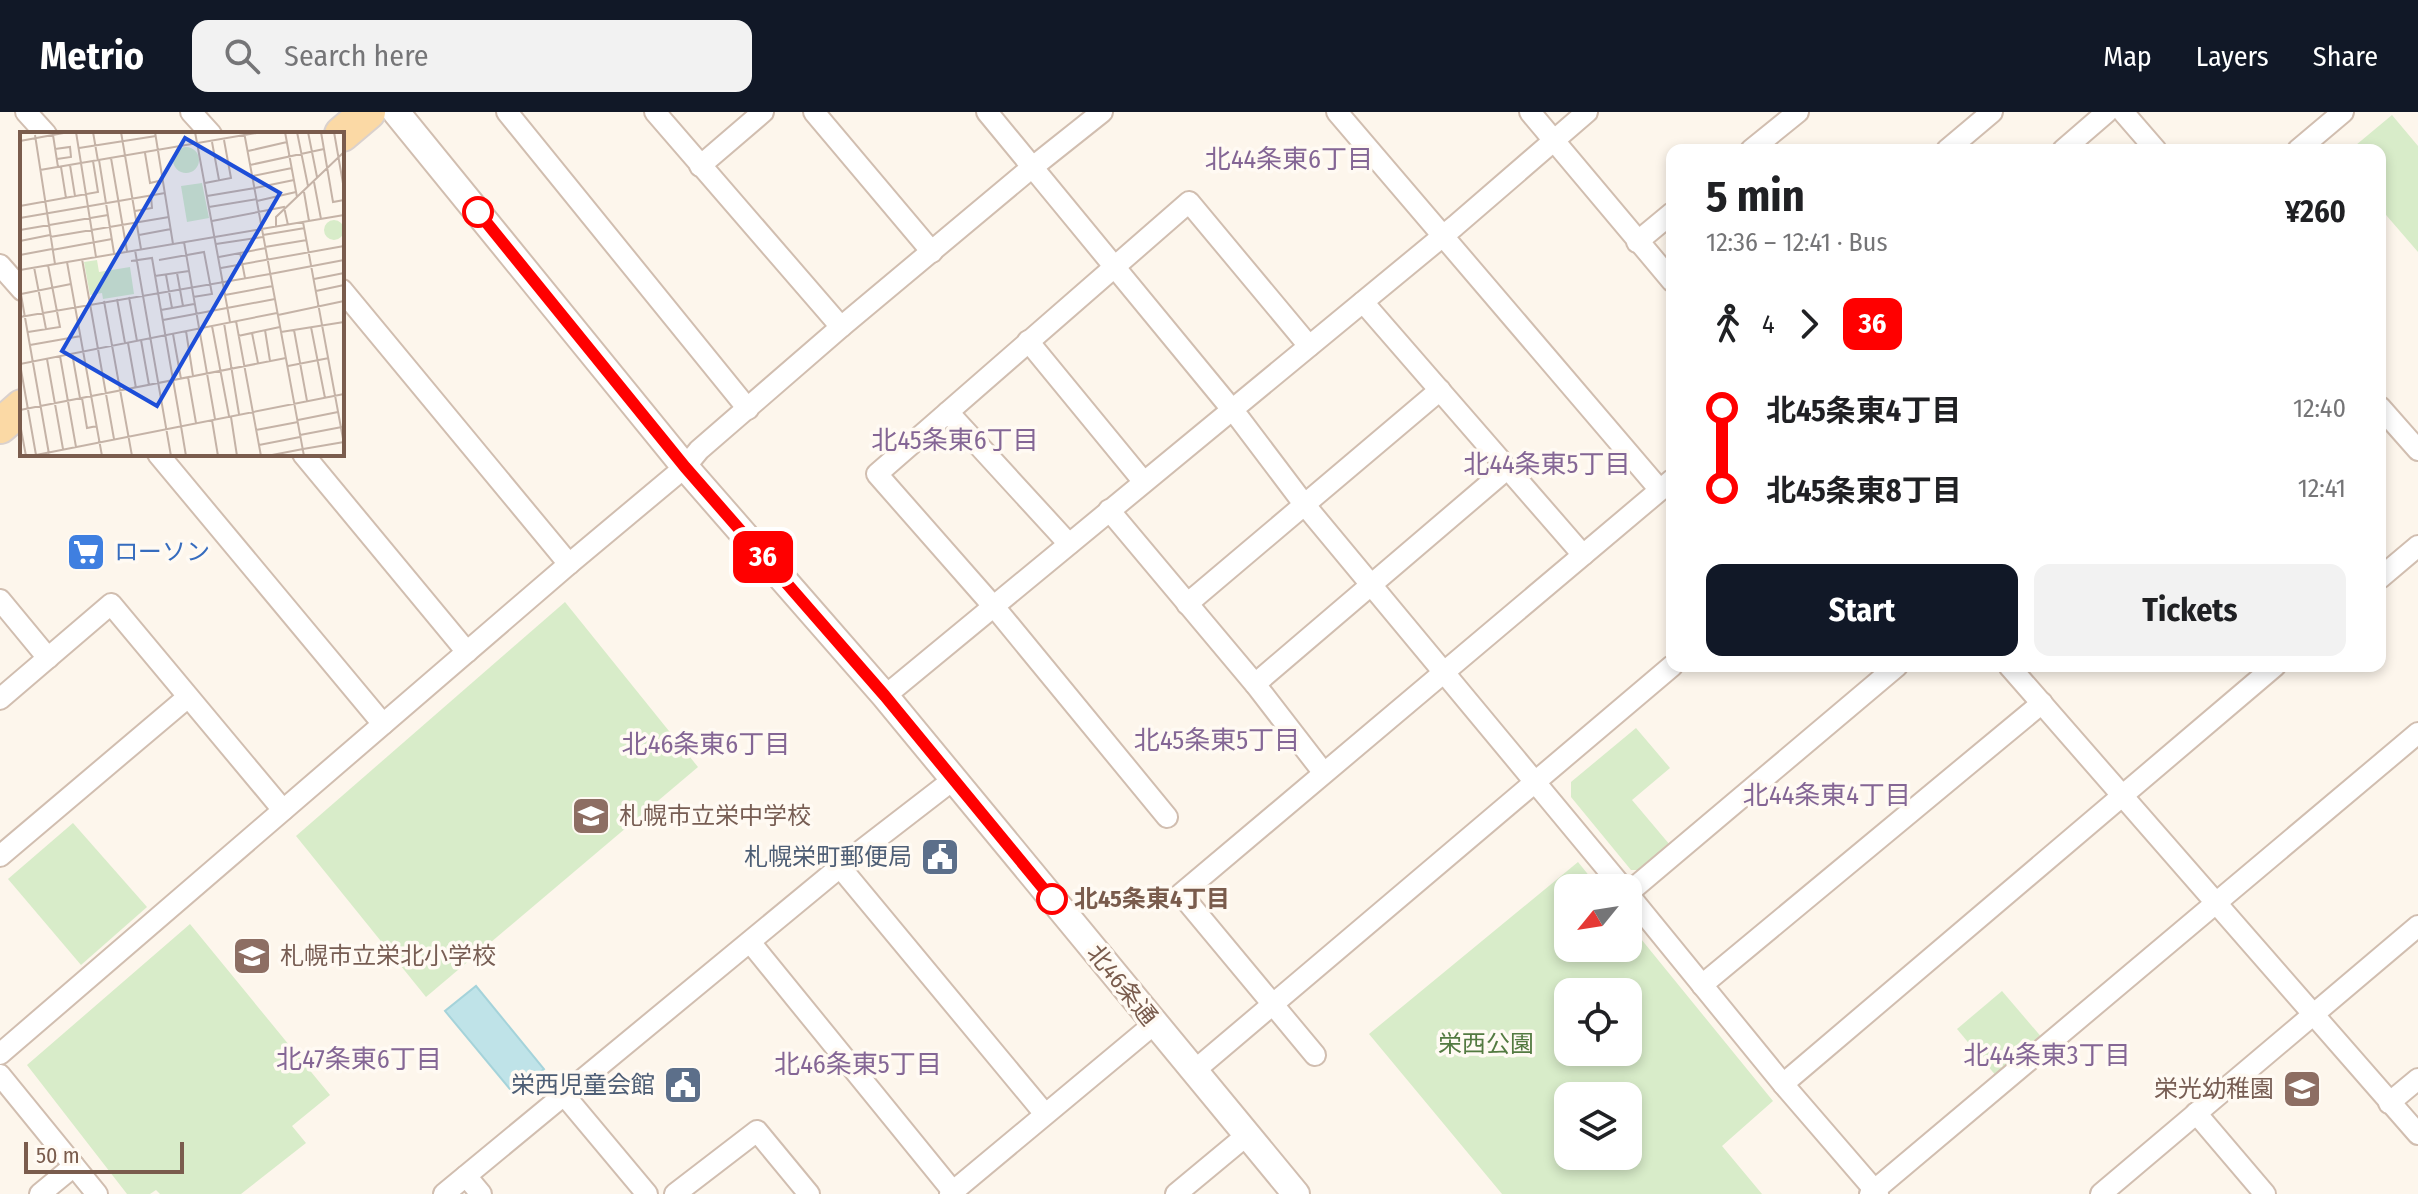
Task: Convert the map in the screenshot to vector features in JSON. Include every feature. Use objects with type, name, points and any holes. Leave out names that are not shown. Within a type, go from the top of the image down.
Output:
[{"type":"main road","points":[[344,132],[368,112]]},
{"type":"main road","points":[[0,426],[20,409]]},
{"type":"street","points":[[26,112],[44,132]]},
{"type":"street","points":[[191,112],[209,132]]},
{"type":"street","name":"北46条通","points":[[396,112],[685,467],[885,696],[1296,1194]]},
{"type":"street","points":[[507,112],[748,409]]},
{"type":"street","points":[[655,112],[841,327]]},
{"type":"street","points":[[700,166],[763,112]]},
{"type":"street","points":[[814,112],[932,252]]},
{"type":"street","points":[[987,112],[1231,408],[1304,504],[1612,874]]},
{"type":"street","points":[[0,1054],[685,467],[699,450],[841,327],[1102,112]]},
{"type":"street","points":[[1315,1055],[1181,894],[1666,485],[1337,112]]},
{"type":"street","points":[[1530,112],[1666,274]]},
{"type":"street","points":[[885,696],[1444,235],[1587,112]]},
{"type":"street","points":[[1758,144],[1798,112]]},
{"type":"street","points":[[1954,144],[1992,112]]},
{"type":"street","points":[[2070,144],[2107,112]]},
{"type":"street","points":[[2123,112],[2151,144]]},
{"type":"street","points":[[2305,144],[2343,112]]},
{"type":"street","points":[[1167,817],[993,606],[877,474],[1189,202],[1309,346]]},
{"type":"street","points":[[1637,242],[1666,218]]},
{"type":"street","points":[[0,265],[20,288]]},
{"type":"street","points":[[344,292],[569,564]]},
{"type":"street","points":[[1363,302],[1583,555]]},
{"type":"street","points":[[1028,341],[1143,481]]},
{"type":"street","points":[[1187,604],[1440,390]]},
{"type":"street","points":[[948,412],[1069,544]]},
{"type":"street","points":[[2386,414],[2418,450]]},
{"type":"street","points":[[160,456],[383,724]]},
{"type":"street","points":[[305,456],[467,652]]},
{"type":"street","points":[[1255,684],[1508,468]]},
{"type":"street","points":[[1109,510],[1255,684],[1323,772]]},
{"type":"street","points":[[2386,573],[2418,546]]},
{"type":"street","points":[[0,600],[48,658]]},
{"type":"street","points":[[0,699],[111,604],[283,810]]},
{"type":"street","points":[[1194,1071],[1666,671]]},
{"type":"street","points":[[1642,882],[1890,672]]},
{"type":"street","points":[[2021,672],[2042,703],[2418,1134]]},
{"type":"street","points":[[1783,1084],[2268,672]]},
{"type":"street","points":[[0,856],[188,697]]},
{"type":"street","points":[[1702,985],[2042,703]]},
{"type":"street","points":[[1642,911],[1874,1193],[2418,733]]},
{"type":"street","points":[[444,1194],[840,867],[954,779]]},
{"type":"street","points":[[840,867],[1045,1114]]},
{"type":"street","points":[[2101,1194],[2418,926]]},
{"type":"street","points":[[750,942],[953,1193],[1154,1024]]},
{"type":"street","points":[[0,1075],[97,1194]]},
{"type":"street","points":[[2389,1103],[2418,1079]]},
{"type":"street","points":[[565,1096],[647,1194]]},
{"type":"street","points":[[2196,1113],[2265,1194]]},
{"type":"street","points":[[675,1194],[757,1131],[809,1194]]},
{"type":"street","points":[[1176,1194],[1247,1135]]},
{"type":"street","points":[[40,1194],[74,1166]]},
{"type":"street","points":[[466,1176],[481,1194]]},
{"type":"green space","points":[[2392,115],[2418,146],[2418,252],[2386,215],[2386,144],[2357,144]]},
{"type":"green space","points":[[565,602],[698,767],[426,997],[296,836]]},
{"type":"green space","points":[[1636,728],[1670,768],[1632,800],[1670,845],[1641,870],[1631,870],[1571,797],[1571,782]]},
{"type":"green space","points":[[73,823],[147,907],[81,965],[8,879]]},
{"type":"green space","name":"栄西公園","points":[[1578,862],[1588,874],[1563,874]]},
{"type":"green space","name":"栄西公園","points":[[1554,882],[1554,962],[1642,962],[1642,940],[1773,1101],[1722,1146],[1762,1194],[1502,1194],[1369,1034]]},
{"type":"green space","points":[[190,924],[330,1095],[292,1126],[306,1143],[241,1194],[160,1194],[156,1190],[150,1194],[127,1194],[27,1065]]},
{"type":"green space","points":[[2002,991],[2043,1039],[1997,1077],[1957,1029]]},
{"type":"water","points":[[476,986],[544,1069],[514,1094],[445,1011]]},
{"type":"bus line","name":"36","points":[[478,212],[685,467],[885,696],[1052,899]]},
{"type":"place","name":"ローソン","points":[[86,552]]},
{"type":"place","name":"札幌市立栄中学校","points":[[591,816]]},
{"type":"place","name":"札幌栄町郵便局","points":[[940,857]]},
{"type":"place","name":"北45条東4丁目","points":[[1052,899]]},
{"type":"place","name":"札幌市立栄北小学校","points":[[252,956]]},
{"type":"place","name":"栄西児童会館","points":[[683,1085]]},
{"type":"place","name":"栄光幼稚園","points":[[2302,1089]]},
{"type":"district","name":"北44条東6丁目","points":[[1289,159]]},
{"type":"district","name":"北45条東6丁目","points":[[955,440]]},
{"type":"district","name":"北44条東5丁目","points":[[1547,464]]},
{"type":"district","name":"北45条東5丁目","points":[[1217,740]]},
{"type":"district","name":"北46条東6丁目","points":[[706,744]]},
{"type":"district","name":"北44条東4丁目","points":[[1827,795]]},
{"type":"district","name":"北44条東3丁目","points":[[2047,1055]]},
{"type":"district","name":"北47条東6丁目","points":[[359,1059]]},
{"type":"district","name":"北46条東5丁目","points":[[858,1064]]}]
